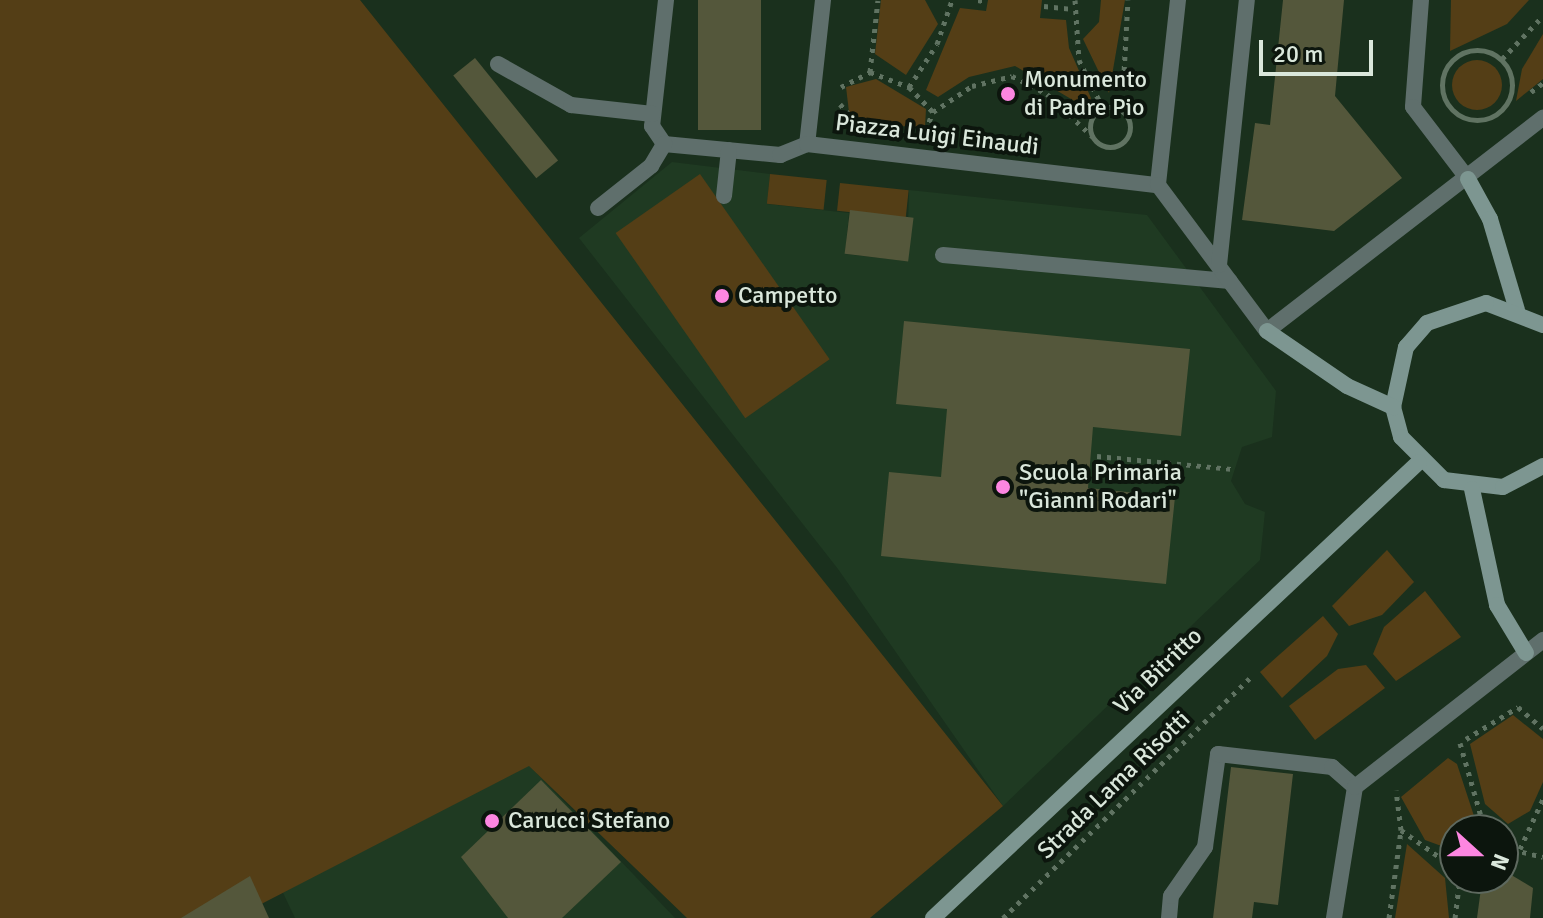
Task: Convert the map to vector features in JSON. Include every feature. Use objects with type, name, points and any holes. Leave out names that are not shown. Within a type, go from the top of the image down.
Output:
[{"type":"main road","points":[[1468,179],[1490,219],[1517,310]]},
{"type":"main road","points":[[1543,325],[1517,310],[1486,303],[1427,323],[1406,347],[1393,407],[1419,462],[1472,489],[1503,487],[1543,466]]},
{"type":"main road","points":[[1267,331],[1347,386],[1393,407]]},
{"type":"main road","name":"Via Bitritto","points":[[933,918],[1419,462]]},
{"type":"main road","points":[[1472,489],[1497,605],[1526,653]]},
{"type":"street","points":[[664,144],[653,114],[666,0]]},
{"type":"street","name":"Piazza Luigi Einaudi","points":[[823,0],[807,144],[1158,185]]},
{"type":"street","points":[[1178,0],[1158,185],[1267,331],[1468,179],[1543,118]]},
{"type":"street","points":[[1219,265],[1247,0]]},
{"type":"street","points":[[1421,0],[1413,107],[1468,179]]},
{"type":"street","points":[[498,64],[571,105],[653,114]]},
{"type":"street","points":[[664,144],[780,155],[807,144]]},
{"type":"street","points":[[598,208],[651,166],[664,144]]},
{"type":"street","points":[[724,196],[729,150]]},
{"type":"street","points":[[943,255],[1230,281]]},
{"type":"street","points":[[1334,918],[1355,787],[1543,640]]},
{"type":"street","points":[[1169,918],[1171,896],[1205,847],[1218,754],[1332,767],[1355,787]]},
{"type":"path","points":[[870,72],[878,0]]},
{"type":"path","points":[[909,87],[937,44],[952,0]]},
{"type":"path","points":[[1075,0],[1079,60],[1103,108]]},
{"type":"path","points":[[918,135],[933,112],[972,86],[1012,76],[1047,94],[1093,137],[1109,147],[1125,140],[1131,129],[1118,93],[1128,0]]},
{"type":"path","points":[[1044,6],[1074,9]]},
{"type":"path","points":[[1502,59],[1543,16]]},
{"type":"path","points":[[1470,50],[1502,59],[1512,92],[1500,112],[1478,120],[1448,105],[1442,82],[1451,61],[1470,50]]},
{"type":"path","points":[[863,126],[848,117],[838,94],[854,75],[870,72],[909,87],[933,112]]},
{"type":"path","points":[[1103,108],[1123,111]]},
{"type":"path","points":[[1093,137],[1091,124],[1103,108]]},
{"type":"path","points":[[1097,456],[1233,469]]},
{"type":"path","name":"Strada Lama Risotti","points":[[1003,918],[1250,678]]},
{"type":"path","points":[[1448,753],[1518,707],[1543,729]]},
{"type":"path","points":[[1460,743],[1480,814]]},
{"type":"path","points":[[1389,918],[1401,830],[1394,801],[1409,781]]},
{"type":"path","points":[[1543,799],[1520,849],[1543,857]]},
{"type":"path","points":[[1401,830],[1439,857]]},
{"type":"path","points":[[1455,918],[1458,894]]},
{"type":"shaded area","points":[[0,0],[360,0],[1003,806],[870,918],[687,918],[529,766],[234,918],[0,918]]},
{"type":"shaded area","points":[[881,0],[925,0],[938,24],[906,75],[875,54]]},
{"type":"shaded area","points":[[988,0],[1042,0],[1040,18],[1066,20],[1069,48],[1091,98],[1088,109],[1015,66],[969,77],[938,97],[926,90],[960,8],[986,11]]},
{"type":"shaded area","points":[[1101,0],[1125,0],[1109,93],[1083,39],[1099,22]]},
{"type":"shaded area","points":[[1451,0],[1529,0],[1507,24],[1450,51]]},
{"type":"shaded area","points":[[1543,34],[1543,79],[1516,101],[1522,69]]},
{"type":"shaded area","points":[[1477,60],[1494,68],[1502,85],[1494,102],[1477,110],[1460,102],[1452,85],[1460,68]]},
{"type":"shaded area","points":[[876,79],[926,109],[925,127],[871,125],[849,112],[846,87]]},
{"type":"shaded area","name":"Scuola Primaria \"Gianni Rodari\"","points":[[672,162],[770,174],[767,204],[849,213],[845,254],[907,261],[909,190],[1147,215],[1276,391],[1272,437],[1242,447],[1231,481],[1245,504],[1265,512],[1260,560],[1003,806],[838,569],[579,238]]},
{"type":"shaded area","name":"Campetto","points":[[700,174],[830,359],[745,418],[616,233]]},
{"type":"shaded area","points":[[770,174],[827,180],[824,210],[767,204]]},
{"type":"shaded area","points":[[840,183],[909,190],[906,218],[837,211]]},
{"type":"shaded area","points":[[1387,550],[1414,582],[1382,615],[1349,626],[1332,606]]},
{"type":"shaded area","points":[[1425,591],[1461,637],[1396,681],[1373,654],[1384,627]]},
{"type":"shaded area","points":[[1323,616],[1338,634],[1327,656],[1282,698],[1260,672]]},
{"type":"shaded area","points":[[1366,665],[1385,688],[1315,740],[1289,706],[1338,669]]},
{"type":"shaded area","points":[[1513,715],[1543,739],[1543,782],[1530,811],[1519,818],[1519,814],[1496,814],[1485,804],[1470,744]]},
{"type":"shaded area","points":[[1448,758],[1457,764],[1473,814],[1439,814],[1439,845],[1425,840],[1401,797]]},
{"type":"shaded area","name":"Carucci Stefano","points":[[529,765],[675,918],[295,918],[275,876]]},
{"type":"shaded area","points":[[1407,844],[1439,873],[1439,894],[1447,894],[1449,918],[1395,918]]},
{"type":"building","points":[[698,0],[761,0],[761,130],[698,130]]},
{"type":"building","points":[[1283,0],[1344,0],[1335,96],[1402,178],[1334,231],[1242,220],[1255,123],[1270,125]]},
{"type":"building","points":[[475,58],[558,161],[536,178],[453,76]]},
{"type":"building","points":[[850,210],[914,218],[908,261],[845,254]]},
{"type":"building","points":[[904,321],[1190,349],[1181,436],[1093,427],[1088,488],[1175,497],[1166,584],[881,556],[889,472],[941,477],[947,409],[896,404]]},
{"type":"building","points":[[1231,767],[1293,774],[1278,905],[1254,902],[1252,918],[1213,918]]},
{"type":"building","points":[[541,780],[621,862],[562,918],[508,918],[461,857]]},
{"type":"building","points":[[250,876],[269,918],[181,918]]},
{"type":"building","points":[[1519,880],[1533,888],[1530,918],[1477,918],[1480,894],[1519,894]]},
{"type":"place","name":"Monumento di Padre Pio","points":[[1008,94]]},
{"type":"place","name":"Campetto","points":[[722,296]]},
{"type":"place","name":"Scuola Primaria \"Gianni Rodari\"","points":[[1003,487]]},
{"type":"place","name":"Carucci Stefano","points":[[492,821]]}]
